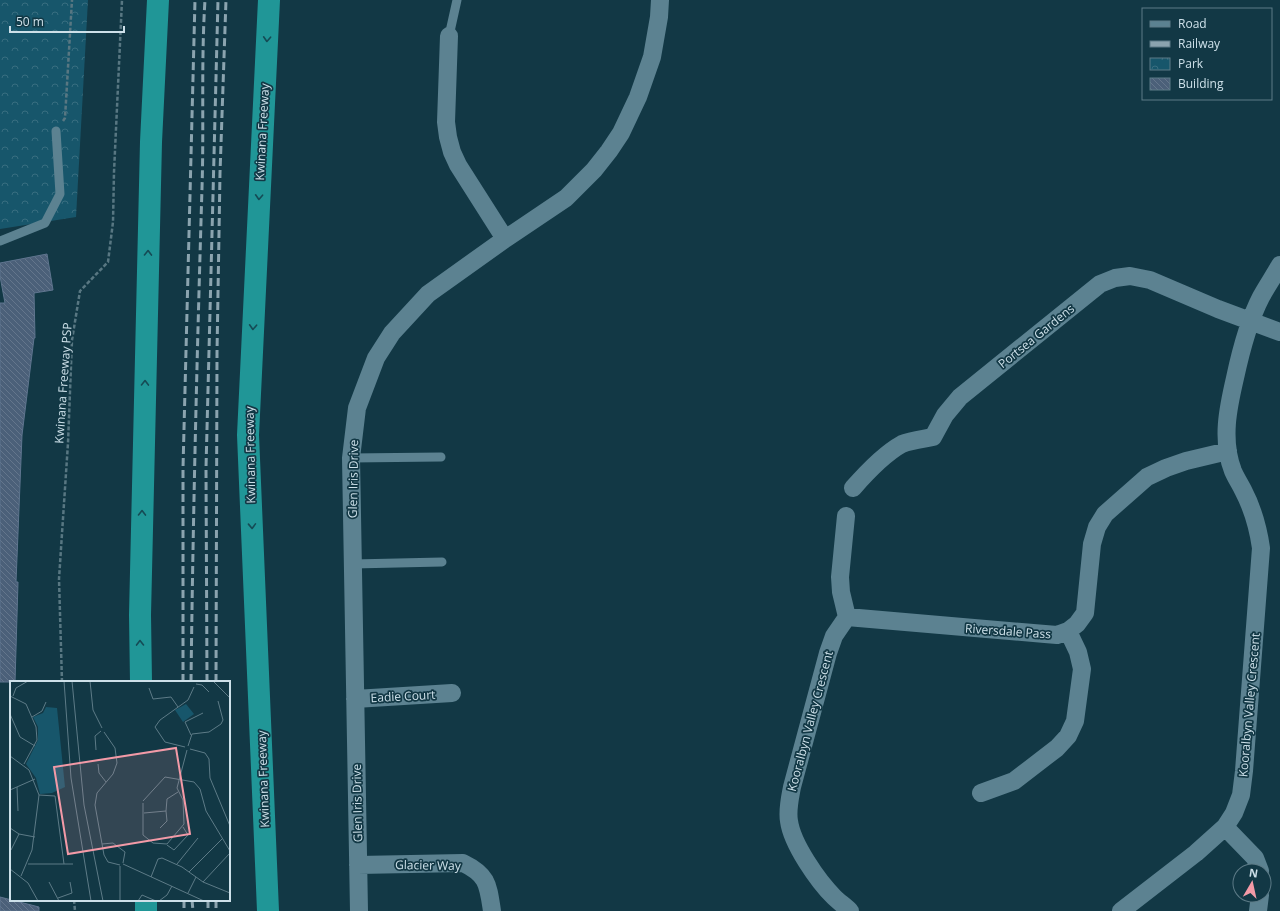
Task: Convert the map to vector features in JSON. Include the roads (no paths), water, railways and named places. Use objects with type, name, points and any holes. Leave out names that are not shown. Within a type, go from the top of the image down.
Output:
[{"type":"highway","points":[[141,681],[140,615],[151,150],[158,0]]},
{"type":"highway","name":"Kwinana Freeway","points":[[268,0],[248,435],[268,911]]},
{"type":"street","name":"Glen Iris Drive","points":[[359,911],[351,458],[357,408],[376,358],[392,333],[428,294],[566,198],[594,170],[609,151],[621,133],[638,97],[652,57],[659,17],[660,0]]},
{"type":"street","points":[[449,36],[446,122],[452,152],[458,165],[505,239]]},
{"type":"street","name":"Kooralbyn Valley Crescent","points":[[1121,911],[1196,853],[1225,826],[1234,813],[1241,795],[1261,548],[1258,529],[1252,509],[1233,471],[1226,435],[1228,412],[1242,347],[1261,297],[1280,265]]},
{"type":"street","name":"Portsea Gardens","points":[[853,488],[864,475],[892,451],[904,444],[933,437],[945,415],[960,397],[1100,284],[1115,278],[1130,276],[1150,280],[1218,309],[1280,332]]},
{"type":"street","name":"Riversdale Pass","points":[[848,618],[1045,634],[1057,634],[1068,631],[1077,624],[1085,613],[1092,544],[1097,527],[1105,514],[1147,477],[1186,461],[1228,451]]},
{"type":"street","points":[[846,516],[840,576],[841,592],[848,618]]},
{"type":"street","name":"Kooralbyn Valley Crescent","points":[[848,618],[834,636],[828,652],[788,804],[789,822],[795,842],[820,881],[834,898],[850,911]]},
{"type":"street","points":[[981,793],[1014,781],[1057,748],[1068,736],[1075,721],[1082,669],[1078,652],[1068,631]]},
{"type":"street","name":"Eadie Court","points":[[355,699],[452,693]]},
{"type":"street","points":[[1225,826],[1255,858],[1257,863]]},
{"type":"street","name":"Glacier Way","points":[[358,865],[463,863],[474,869],[488,885],[492,911]]},
{"type":"lane","points":[[449,36],[456,0]]},
{"type":"lane","points":[[0,242],[45,223],[60,194],[56,132]]},
{"type":"lane","points":[[351,458],[441,457]]},
{"type":"lane","points":[[353,564],[442,562]]},
{"type":"railway","points":[[183,681],[183,468],[195,0]]},
{"type":"railway","points":[[191,681],[195,435],[203,165],[203,47],[205,0]]},
{"type":"railway","points":[[207,681],[206,468],[218,0]]},
{"type":"railway","points":[[216,681],[217,353],[220,173],[226,0]]},
{"type":"railway","points":[[184,901],[184,911]]},
{"type":"railway","points":[[192,901],[193,911]]},
{"type":"railway","points":[[208,901],[208,911]]},
{"type":"railway","points":[[216,901],[216,911]]}]
